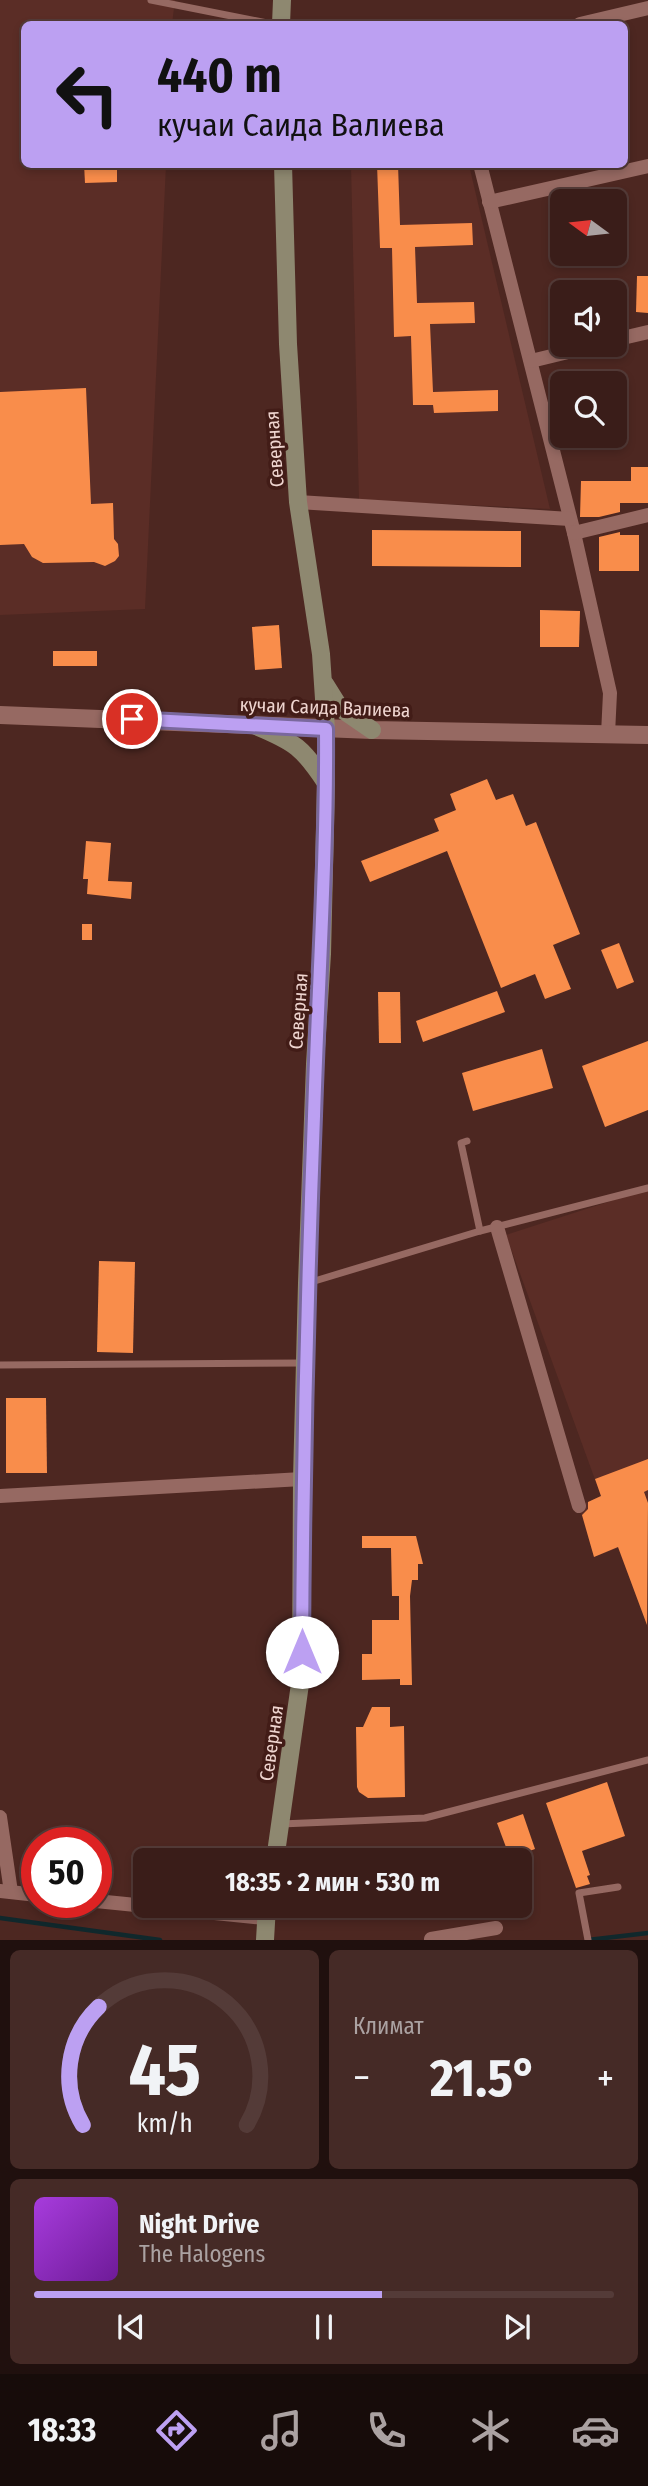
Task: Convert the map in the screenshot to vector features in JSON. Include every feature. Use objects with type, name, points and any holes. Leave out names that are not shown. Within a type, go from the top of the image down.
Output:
[{"type":"main road","points":[[281,21],[282,0]]},
{"type":"main road","name":"Северная","points":[[277,1848],[301,1677],[307,1283],[322,954],[326,783],[324,681],[298,502],[288,344],[283,168]]},
{"type":"main road","points":[[324,681],[340,708],[372,730]]},
{"type":"main road","points":[[256,726],[295,744],[312,761],[326,783]]},
{"type":"main road","points":[[265,1940],[266,1918]]},
{"type":"street","points":[[593,21],[648,8]]},
{"type":"street","points":[[489,202],[648,166]]},
{"type":"street","points":[[481,168],[572,526],[610,693],[608,734]]},
{"type":"street","points":[[627,337],[648,332]]},
{"type":"street","points":[[531,361],[550,356]]},
{"type":"street","points":[[298,502],[572,526],[648,515]]},
{"type":"street","name":"кучаи Саида Валиева","points":[[0,715],[326,729],[648,735]]},
{"type":"street","points":[[496,1227],[579,1506]]},
{"type":"street","points":[[0,1496],[303,1479]]},
{"type":"street","points":[[0,1817],[5,1892]]},
{"type":"street","points":[[112,1902],[133,1903]]},
{"type":"street","points":[[432,1939],[476,1936],[496,1928]]},
{"type":"lane","points":[[151,0],[257,21]]},
{"type":"lane","points":[[467,1141],[461,1143],[480,1231]]},
{"type":"lane","points":[[307,1283],[480,1231],[648,1188]]},
{"type":"lane","points":[[0,1365],[306,1363]]},
{"type":"lane","points":[[281,1824],[425,1818],[648,1760]]},
{"type":"lane","points":[[587,1937],[579,1893],[618,1887]]},
{"type":"shaded area","points":[[0,0],[175,0],[172,21],[21,21],[21,168],[166,168],[145,609],[0,615]]},
{"type":"shaded area","points":[[351,168],[470,168],[550,509],[359,500]]},
{"type":"shaded area","points":[[648,1189],[648,1628],[618,1548],[594,1557],[579,1506],[601,1496],[506,1235]]},
{"type":"building","points":[[84,168],[117,168],[117,182],[85,183]]},
{"type":"building","points":[[377,168],[398,168],[400,225],[472,223],[473,245],[415,247],[417,303],[474,302],[475,323],[430,324],[433,392],[498,390],[498,411],[434,413],[433,405],[413,405],[411,336],[394,337],[392,248],[380,248]]},
{"type":"building","points":[[637,276],[648,276],[648,313],[636,312]]},
{"type":"building","points":[[86,388],[91,504],[113,503],[114,539],[118,544],[119,556],[105,566],[94,562],[43,563],[32,557],[24,544],[0,545],[0,392]]},
{"type":"building","points":[[631,467],[648,467],[648,503],[620,503],[620,512],[599,517],[580,517],[581,481],[631,481]]},
{"type":"building","points":[[372,530],[521,531],[521,567],[372,566]]},
{"type":"building","points":[[620,532],[620,535],[639,535],[639,571],[599,571],[599,537]]},
{"type":"building","points":[[540,610],[580,611],[579,647],[540,647]]},
{"type":"building","points":[[279,625],[282,668],[255,670],[252,627]]},
{"type":"building","points":[[53,651],[97,651],[97,666],[53,666]]},
{"type":"building","points":[[487,779],[496,800],[513,794],[526,826],[536,822],[580,934],[553,945],[571,989],[545,999],[535,974],[501,988],[447,851],[370,882],[361,861],[439,831],[434,819],[456,810],[450,794]]},
{"type":"building","points":[[86,841],[111,843],[108,881],[132,882],[131,899],[87,894],[88,879],[83,879]]},
{"type":"building","points":[[82,924],[92,924],[92,940],[82,940]]},
{"type":"building","points":[[619,943],[634,982],[617,989],[601,950]]},
{"type":"building","points":[[497,991],[505,1012],[423,1042],[416,1021]]},
{"type":"building","points":[[378,992],[400,992],[401,1043],[379,1043]]},
{"type":"building","points":[[648,1041],[648,1110],[605,1127],[582,1066]]},
{"type":"building","points":[[542,1049],[553,1088],[473,1111],[462,1073]]},
{"type":"building","points":[[99,1261],[135,1262],[133,1353],[97,1352]]},
{"type":"building","points":[[6,1398],[46,1398],[47,1473],[6,1473]]},
{"type":"building","points":[[648,1459],[648,1490],[644,1492],[648,1503],[647,1625],[618,1547],[594,1557],[582,1515],[588,1509],[588,1502],[601,1496],[595,1479]]},
{"type":"building","points":[[362,1536],[416,1536],[423,1564],[418,1564],[418,1580],[412,1580],[410,1596],[412,1685],[400,1685],[400,1679],[362,1680],[362,1654],[372,1654],[372,1620],[399,1620],[399,1596],[392,1596],[391,1548],[362,1548]]},
{"type":"building","points":[[372,1707],[390,1707],[390,1727],[404,1726],[405,1797],[368,1798],[359,1792],[357,1787],[356,1727],[363,1727]]},
{"type":"building","points":[[607,1782],[625,1836],[582,1851],[590,1875],[587,1876],[590,1884],[576,1888],[546,1803]]},
{"type":"building","points":[[523,1814],[535,1849],[506,1848],[497,1823]]},
{"type":"waterway","points":[[0,1918],[160,1940]]},
{"type":"waterway","points":[[588,1940],[648,1933]]},
{"type":"route","points":[[132,719],[326,729],[322,954],[307,1283],[302,1652]]}]
